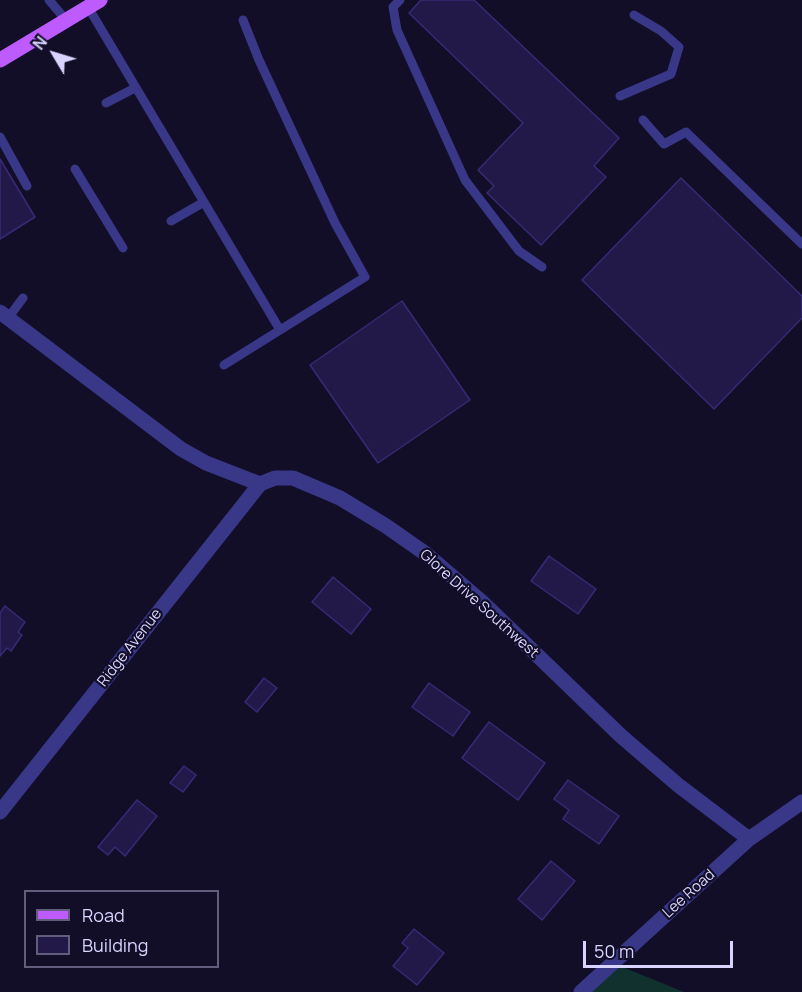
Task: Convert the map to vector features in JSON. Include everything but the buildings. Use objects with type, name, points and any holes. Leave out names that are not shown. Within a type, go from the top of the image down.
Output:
[{"type":"main road","points":[[0,60],[97,2]]},
{"type":"street","points":[[4,315],[181,449],[206,463],[260,484]]},
{"type":"street","name":"Glore Drive Southwest","points":[[260,484],[275,478],[293,478],[312,486],[340,498],[426,554],[482,603],[621,736],[678,785],[749,839]]},
{"type":"street","name":"Ridge Avenue","points":[[0,812],[260,484]]},
{"type":"street","name":"Lee Road","points":[[581,992],[749,839],[802,802]]},
{"type":"lane","points":[[49,0],[66,20]]},
{"type":"lane","points":[[400,0],[393,7],[397,30],[465,180],[519,251],[542,267]]},
{"type":"lane","points":[[97,2],[135,88],[280,330]]},
{"type":"lane","points":[[620,96],[671,74],[680,47],[661,31],[634,15]]},
{"type":"lane","points":[[224,365],[365,277],[335,223],[259,60],[243,20]]},
{"type":"lane","points":[[106,103],[135,88]]},
{"type":"lane","points":[[643,120],[664,144],[686,132],[802,244]]},
{"type":"lane","points":[[0,137],[27,186]]},
{"type":"lane","points":[[75,169],[123,248]]},
{"type":"lane","points":[[171,221],[204,202]]},
{"type":"lane","points":[[4,315],[22,298]]},
{"type":"green space","points":[[620,966],[684,992],[591,992]]}]
